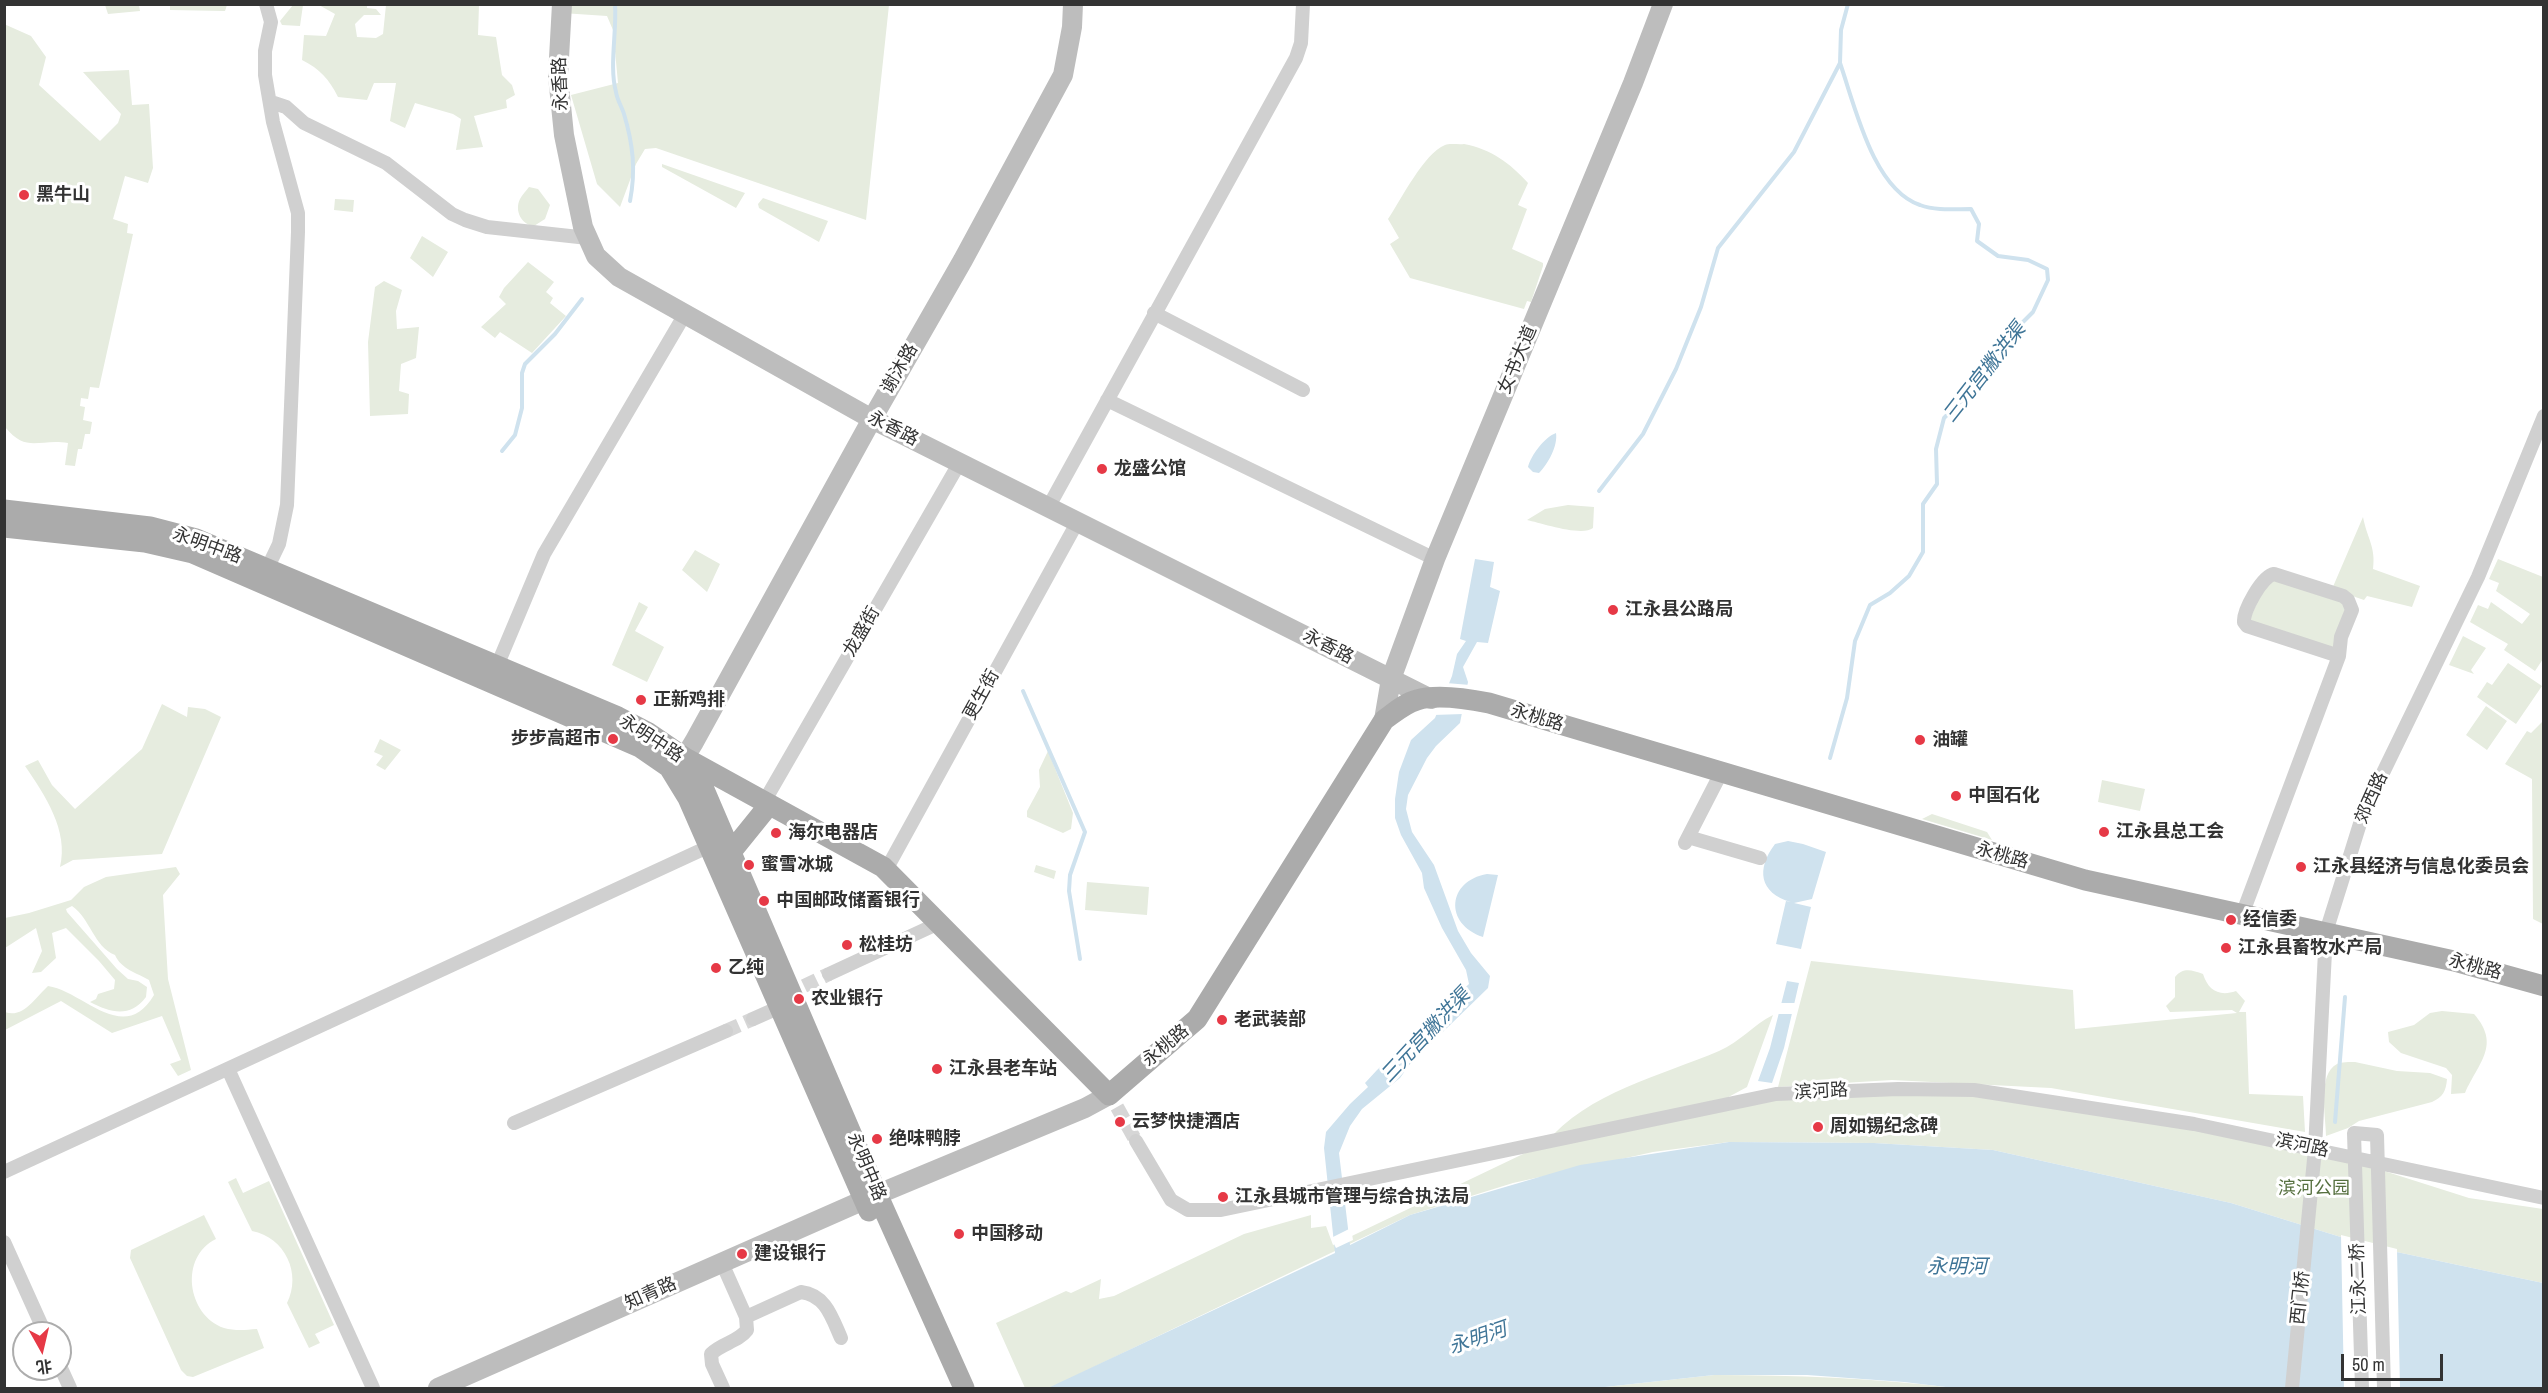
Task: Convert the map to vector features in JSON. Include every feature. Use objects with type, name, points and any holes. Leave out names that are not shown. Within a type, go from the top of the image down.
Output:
[{"type":"main road","name":"永香路","points":[[562,4],[558,76],[568,158],[583,226],[588,238],[596,256],[619,277],[872,419],[1431,699]]},
{"type":"main road","name":"谢沐路","points":[[685,758],[872,419],[963,260],[1063,75],[1072,27],[1073,4]]},
{"type":"main road","name":"女书大道","points":[[1393,714],[1392,679],[1435,559],[1633,83],[1663,4]]},
{"type":"main road","points":[[4,501],[15,511]]},
{"type":"main road","name":"永明中路","points":[[15,511],[150,527],[196,539],[618,717],[646,745]]},
{"type":"main road","name":"永明中路","points":[[4,527],[145,542],[193,554],[646,745],[685,758],[699,778],[698,798],[710,846],[792,995]]},
{"type":"main road","name":"永桃路","points":[[871,1197],[1085,1108],[1113,1101],[1197,1019],[1393,714],[1417,700],[1468,699],[1489,703],[2085,880],[2454,961],[2544,986]]},
{"type":"main road","points":[[646,745],[687,737],[702,729],[703,754],[710,767],[726,782]]},
{"type":"main road","points":[[646,745],[698,798],[710,787],[726,782]]},
{"type":"main road","points":[[685,758],[886,870],[1113,1101]]},
{"type":"main road","name":"永明中路","points":[[698,798],[730,852],[792,995],[871,1197],[952,1389]]},
{"type":"main road","points":[[730,852],[766,803]]},
{"type":"main road","name":"永明中路","points":[[871,1197],[964,1389]]},
{"type":"main road","name":"知青路","points":[[438,1389],[871,1197]]},
{"type":"street","points":[[266,4],[271,22]]},
{"type":"street","points":[[267,569],[279,544],[287,505],[298,232],[298,213],[277,141],[265,75],[266,51],[275,4]]},
{"type":"street","points":[[1049,506],[1296,58],[1302,43],[1303,4]]},
{"type":"street","points":[[271,102],[285,107],[304,123],[386,163],[452,214],[465,220],[487,227],[588,238]]},
{"type":"street","points":[[1154,313],[1303,390]]},
{"type":"street","points":[[497,666],[544,555],[685,314]]},
{"type":"street","points":[[1107,400],[1435,559]]},
{"type":"street","name":"郊西路","points":[[2310,1208],[2326,932],[2363,813],[2478,577],[2544,416]]},
{"type":"street","name":"龙盛街","points":[[766,803],[960,462]]},
{"type":"street","name":"更生街","points":[[886,870],[1078,521]]},
{"type":"street","points":[[2242,915],[2338,656],[2341,637],[2352,610],[2348,600],[2269,574],[2262,581],[2245,613],[2244,622],[2247,626],[2338,656]]},
{"type":"street","points":[[1721,773],[1687,840],[1760,858]]},
{"type":"street","points":[[4,1172],[710,846]]},
{"type":"street","points":[[829,974],[939,923]]},
{"type":"street","points":[[753,1019],[792,995]]},
{"type":"street","points":[[514,1123],[726,1031]]},
{"type":"street","points":[[228,1069],[373,1389]]},
{"type":"street","name":"滨河路","points":[[1136,1141],[1171,1200],[1188,1210],[1221,1210],[1776,1094],[1974,1090],[2194,1124],[2544,1198]]},
{"type":"street","name":"江永二桥","points":[[2362,1389],[2354,1133],[2377,1135],[2384,1389]]},
{"type":"street","name":"西门桥","points":[[2292,1389],[2310,1208]]},
{"type":"street","points":[[4,1242],[40,1321]]},
{"type":"street","points":[[722,1263],[746,1317],[747,1330],[741,1337],[717,1348],[711,1354],[712,1364],[723,1389]]},
{"type":"street","points":[[746,1317],[801,1292],[809,1293],[820,1299],[826,1306],[841,1338]]},
{"type":"green space","points":[[170,4],[227,5],[225,11],[170,10]]},
{"type":"green space","points":[[562,4],[889,5],[866,220],[656,148],[645,149],[636,164],[620,207],[597,184],[571,95],[618,83],[613,30],[607,16],[562,13]]},
{"type":"green space","points":[[105,5],[139,5],[140,11],[108,14]]},
{"type":"green space","points":[[293,5],[303,5],[300,26],[282,25],[280,21]]},
{"type":"green space","points":[[319,5],[367,5],[367,8],[376,9],[381,15],[364,15],[355,24],[357,37],[376,38],[383,34],[386,5],[479,5],[478,35],[496,37],[502,75],[512,85],[515,95],[506,100],[507,108],[474,116],[483,147],[456,150],[461,119],[453,114],[415,103],[405,128],[390,121],[396,83],[374,83],[367,100],[338,97],[323,75],[302,60],[304,35],[326,36],[335,14]]},
{"type":"green space","points":[[4,24],[31,36],[46,57],[39,85],[100,141],[118,123],[121,114],[83,72],[129,70],[132,105],[149,104],[153,168],[148,183],[125,176],[113,219],[128,224],[127,233],[133,234],[99,388],[90,387],[88,399],[81,398],[80,406],[85,407],[83,420],[92,422],[90,434],[85,434],[82,449],[78,449],[75,466],[65,465],[68,443],[27,443],[5,427]]},
{"type":"green space","points":[[1464,144],[1483,149],[1499,158],[1528,183],[1518,205],[1527,209],[1512,249],[1543,263],[1543,266],[1531,302],[1527,301],[1524,309],[1410,278],[1390,244],[1399,238],[1388,219],[1421,167],[1429,157],[1445,145]]},
{"type":"green space","points":[[662,164],[745,193],[736,208],[662,167]]},
{"type":"green space","points":[[529,187],[538,189],[550,205],[545,219],[534,226],[526,223],[520,217],[518,208],[520,199]]},
{"type":"green space","points":[[763,198],[828,221],[819,242],[759,208],[758,204]]},
{"type":"green space","points":[[335,199],[354,200],[353,212],[334,210]]},
{"type":"green space","points":[[422,236],[448,252],[433,277],[410,258]]},
{"type":"green space","points":[[528,262],[554,282],[546,292],[553,298],[550,303],[566,316],[532,353],[500,332],[495,338],[481,327],[506,304],[499,297],[504,288]]},
{"type":"green space","points":[[384,281],[402,290],[396,311],[397,329],[419,327],[416,358],[401,364],[399,391],[409,394],[408,414],[370,416],[368,342],[375,287]]},
{"type":"green space","points":[[1568,505],[1594,507],[1593,528],[1580,531],[1571,530],[1527,520],[1545,509]]},
{"type":"green space","points":[[2363,517],[2372,548],[2373,569],[2420,586],[2412,607],[2367,596],[2364,600],[2332,589]]},
{"type":"green space","points":[[695,550],[720,564],[707,592],[682,570]]},
{"type":"green space","points":[[2498,559],[2543,577],[2543,659],[2535,671],[2504,650],[2508,644],[2470,622],[2478,605],[2488,609],[2491,602],[2522,624],[2530,614],[2496,591],[2499,583],[2489,579]]},
{"type":"green space","points":[[2269,574],[2348,600],[2340,653],[2247,626]]},
{"type":"green space","points":[[639,602],[648,607],[635,631],[664,647],[647,682],[612,665]]},
{"type":"green space","points":[[2463,636],[2486,648],[2471,670],[2474,674],[2449,665]]},
{"type":"green space","points":[[2508,663],[2542,686],[2516,724],[2477,697],[2487,682],[2492,685]]},
{"type":"green space","points":[[162,704],[187,717],[188,707],[205,709],[221,717],[162,854],[73,860],[60,867],[62,854],[58,827],[47,801],[25,766],[38,760],[52,785],[75,809],[142,749]]},
{"type":"green space","points":[[2486,706],[2507,721],[2487,750],[2466,735]]},
{"type":"green space","points":[[2543,721],[2543,924],[2533,919],[2532,779],[2505,764],[2527,731],[2531,733]]},
{"type":"green space","points":[[380,739],[401,750],[385,770],[376,765],[383,756],[374,752]]},
{"type":"green space","points":[[1048,751],[1073,813],[1071,829],[1063,833],[1027,817],[1027,811],[1040,787],[1039,770]]},
{"type":"green space","points":[[2102,780],[2145,789],[2140,811],[2098,802]]},
{"type":"green space","points":[[1932,814],[1987,832],[1992,840],[1922,819]]},
{"type":"green space","points":[[1036,865],[1056,871],[1054,879],[1034,872]]},
{"type":"green space","points":[[176,867],[180,874],[163,895],[168,979],[191,1070],[178,1076],[170,1064],[181,1060],[162,1016],[112,1033],[61,1001],[5,1030],[5,1012],[23,1010],[48,986],[61,990],[103,1012],[117,1016],[130,1016],[142,1009],[154,995],[149,980],[125,967],[115,955],[102,946],[72,906],[66,909],[67,912],[117,969],[128,979],[138,981],[147,987],[146,997],[140,1004],[127,1011],[113,1011],[90,1002],[96,999],[98,994],[114,989],[115,980],[66,928],[52,933],[56,958],[41,972],[32,973],[42,951],[36,928],[5,948],[5,918],[71,900],[84,887],[106,877]]},
{"type":"green space","points":[[1087,882],[1149,887],[1147,915],[1085,910]]},
{"type":"green space","points":[[1811,961],[2073,990],[2075,1029],[2237,1013],[2232,1010],[2170,1012],[2166,1006],[2175,997],[2175,977],[2184,971],[2203,974],[2215,991],[2230,993],[2236,991],[2245,1001],[2239,1012],[2246,1012],[2249,1094],[2303,1096],[2305,1132],[2051,1088],[1892,1080],[1778,1087]]},
{"type":"green space","points":[[2442,1011],[2474,1014],[2486,1035],[2485,1054],[2465,1093],[2451,1094],[2452,1075],[2446,1068],[2401,1053],[2389,1042],[2388,1032],[2414,1025],[2430,1013]]},
{"type":"green space","name":"滨河公园","points":[[1773,1015],[1747,1087],[1710,1107],[1776,1094],[1974,1091],[2315,1149],[2469,1198],[2543,1209],[2543,1283],[2373,1247],[2231,1203],[1993,1150],[1874,1143],[1729,1142],[1653,1152],[1513,1183],[1410,1215],[1050,1388],[1025,1388],[996,1323],[1066,1291],[1071,1293],[1101,1279],[1099,1299],[1114,1296],[1244,1234],[1311,1215],[1311,1228],[1326,1226],[1333,1245],[1546,1143],[1582,1111],[1604,1098],[1650,1077],[1719,1051]]},
{"type":"green space","points":[[2355,1062],[2397,1071],[2430,1073],[2447,1079],[2446,1087],[2441,1096],[2432,1102],[2359,1121],[2348,1128],[2326,1136],[2324,1097],[2327,1077],[2337,1064]]},
{"type":"green space","points":[[236,1178],[243,1193],[269,1181],[334,1325],[315,1334],[320,1343],[309,1348],[287,1303],[292,1280],[288,1258],[274,1241],[252,1231],[228,1182]]},
{"type":"green space","points":[[204,1215],[216,1239],[204,1247],[196,1259],[192,1285],[195,1299],[212,1321],[224,1328],[257,1329],[264,1348],[193,1377],[187,1376],[181,1370],[130,1258],[131,1250]]},
{"type":"green space","points":[[1714,1375],[1834,1378],[1954,1388],[1596,1388]]},
{"type":"water","points":[[1556,433],[1554,449],[1549,460],[1539,473],[1533,472],[1528,467],[1532,457],[1543,442]]},
{"type":"water","name":"永明河","points":[[1475,559],[1494,562],[1490,587],[1500,591],[1488,643],[1477,642],[1463,667],[1468,682],[1460,723],[1427,758],[1408,795],[1406,809],[1412,832],[1434,865],[1458,931],[1471,953],[1490,976],[1488,988],[1410,1064],[1400,1078],[1362,1109],[1350,1126],[1339,1153],[1350,1245],[1410,1215],[1580,1165],[1729,1142],[1874,1143],[1993,1150],[2231,1203],[2373,1247],[2543,1283],[2543,1388],[1954,1388],[1807,1375],[1714,1375],[1596,1388],[1048,1388],[1335,1253],[1324,1148],[1326,1132],[1368,1087],[1365,1083],[1377,1070],[1469,984],[1466,970],[1442,928],[1424,888],[1422,873],[1401,835],[1395,818],[1395,799],[1399,772],[1411,740],[1435,718],[1452,676],[1457,654],[1466,641],[1460,639]]},
{"type":"water","points":[[1788,841],[1826,852],[1812,899],[1794,903],[1811,907],[1801,949],[1776,944],[1786,901],[1791,902],[1772,893],[1764,879],[1763,871],[1769,853],[1775,844]]},
{"type":"water","points":[[1487,874],[1498,875],[1483,937],[1470,931],[1462,923],[1455,903],[1464,885],[1474,878]]},
{"type":"water","points":[[1787,981],[1799,983],[1784,1048],[1772,1083],[1758,1081],[1770,1048]]},
{"type":"pier","points":[[1446,683],[1470,685],[1463,714],[1433,715]]},
{"type":"pier","points":[[1778,1003],[1796,1003],[1794,1014],[1775,1014]]},
{"type":"pier","points":[[1351,1228],[1353,1240],[1336,1248],[1331,1238]]},
{"type":"pier","points":[[2341,1235],[2397,1249],[2400,1388],[2344,1388]]},
{"type":"waterway","points":[[615,4],[613,71],[617,95],[630,136],[633,168],[630,201]]},
{"type":"waterway","name":"三元宫撇洪渠","points":[[1599,491],[1643,434],[1676,369],[1701,307],[1718,248],[1794,152],[1840,63],[1841,30],[1848,4]]},
{"type":"waterway","name":"三元宫撇洪渠","points":[[1830,758],[1847,698],[1855,641],[1870,605],[1890,593],[1909,576],[1923,552],[1923,504],[1937,484],[1936,449],[1944,418],[1969,393],[2011,334],[2033,312],[2048,280],[2047,269],[2028,260],[1998,256],[1977,241],[1979,224],[1971,209],[1926,207],[1904,196],[1890,182],[1868,144],[1840,63]]},
{"type":"waterway","points":[[502,451],[515,435],[522,408],[522,373],[525,364],[555,334],[582,299]]},
{"type":"waterway","points":[[1023,691],[1085,832],[1070,875],[1069,891],[1080,959]]},
{"type":"waterway","points":[[2335,1122],[2345,997]]},
{"type":"tunnel","points":[[804,986],[829,974]]},
{"type":"tunnel","points":[[726,1031],[753,1019]]},
{"type":"tunnel","points":[[1117,1107],[1136,1141]]},
{"type":"place","name":"黑牛山","points":[[24,195]]},
{"type":"place","name":"龙盛公馆","points":[[1102,469]]},
{"type":"place","name":"江永县公路局","points":[[1613,610]]},
{"type":"place","name":"正新鸡排","points":[[641,700]]},
{"type":"place","name":"步步高超市","points":[[613,739]]},
{"type":"place","name":"油罐","points":[[1920,740]]},
{"type":"place","name":"中国石化","points":[[1956,796]]},
{"type":"place","name":"江永县总工会","points":[[2104,832]]},
{"type":"place","name":"海尔电器店","points":[[776,833]]},
{"type":"place","name":"蜜雪冰城","points":[[749,865]]},
{"type":"place","name":"江永县经济与信息化委员会","points":[[2301,867]]},
{"type":"place","name":"中国邮政储蓄银行","points":[[764,901]]},
{"type":"place","name":"经信委","points":[[2231,920]]},
{"type":"place","name":"松桂坊","points":[[847,945]]},
{"type":"place","name":"江永县畜牧水产局","points":[[2226,948]]},
{"type":"place","name":"乙纯","points":[[716,968]]},
{"type":"place","name":"农业银行","points":[[799,999]]},
{"type":"place","name":"老武装部","points":[[1222,1020]]},
{"type":"place","name":"江永县老车站","points":[[937,1069]]},
{"type":"place","name":"云梦快捷酒店","points":[[1120,1122]]},
{"type":"place","name":"周如锡纪念碑","points":[[1818,1127]]},
{"type":"place","name":"绝味鸭脖","points":[[877,1139]]},
{"type":"place","name":"江永县城市管理与综合执法局","points":[[1223,1197]]},
{"type":"place","name":"中国移动","points":[[959,1234]]},
{"type":"place","name":"建设银行","points":[[742,1254]]}]
